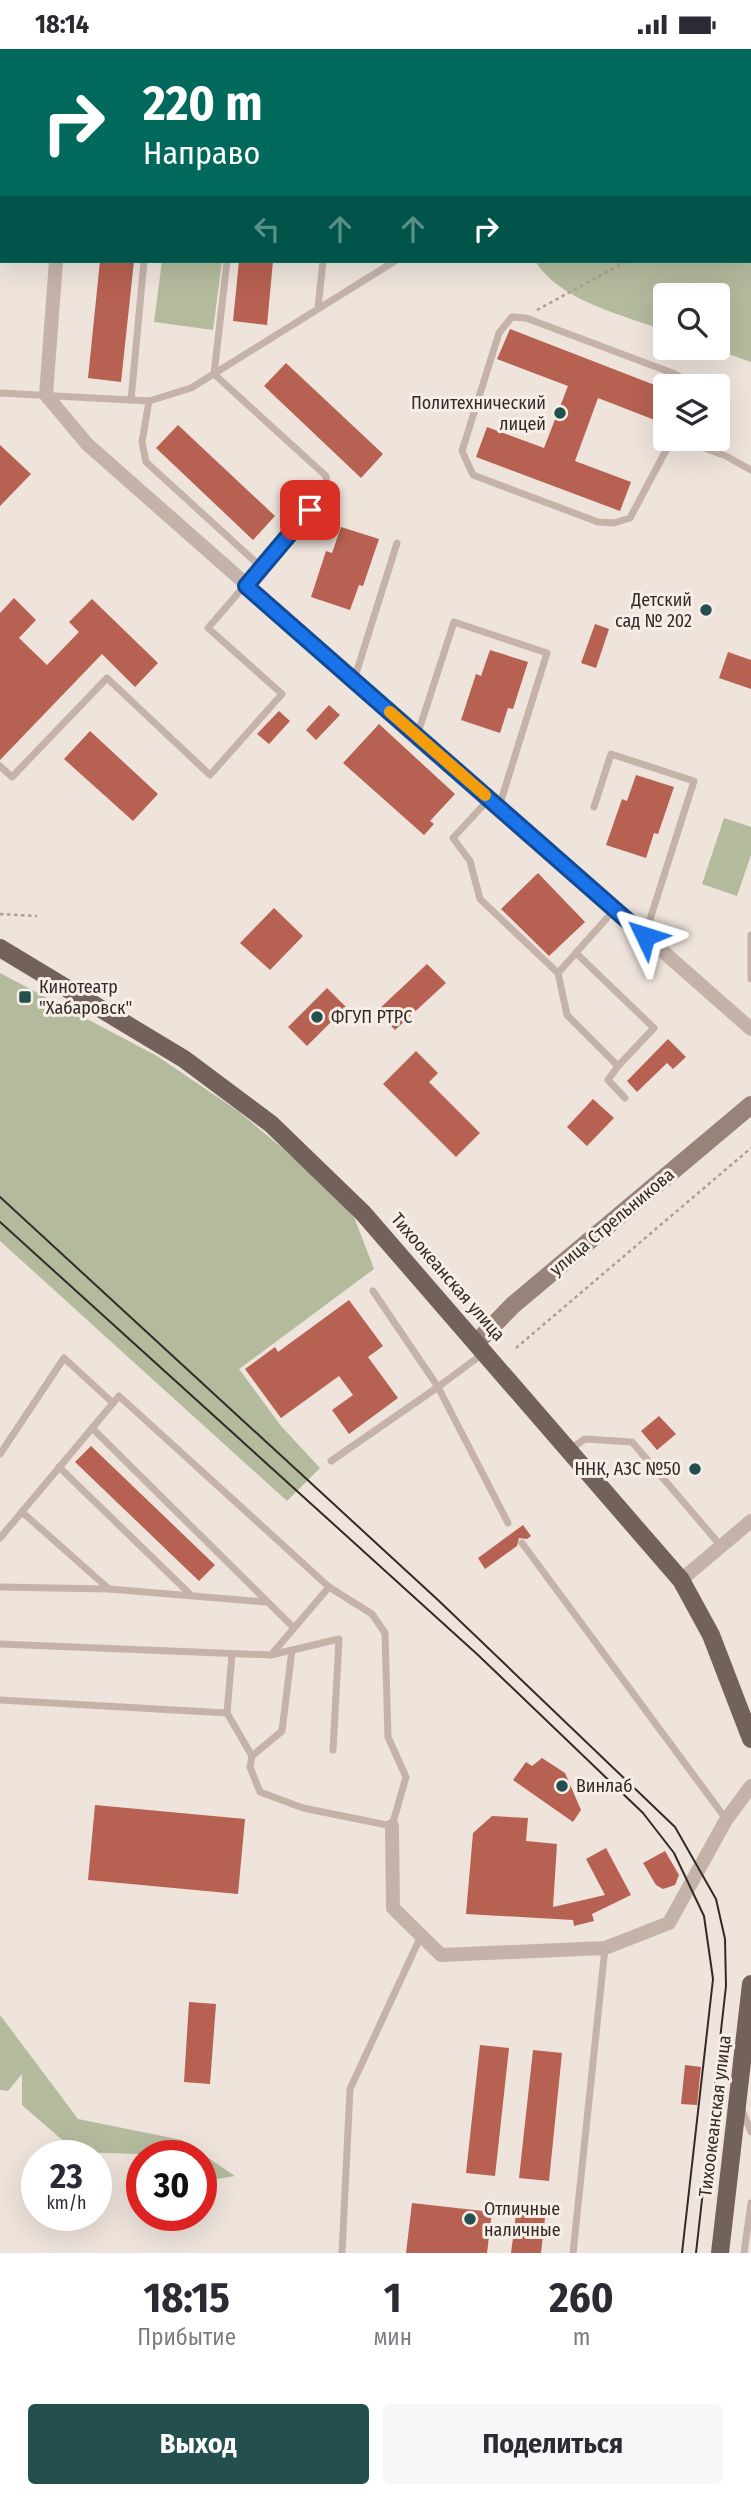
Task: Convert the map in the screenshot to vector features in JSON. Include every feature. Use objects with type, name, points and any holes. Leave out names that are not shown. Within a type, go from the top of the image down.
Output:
[{"type":"main road","name":"Тихоокеанская улица","points":[[0,948],[184,1059],[271,1124],[363,1213],[681,1580],[711,1635],[751,1739]]},
{"type":"main road","name":"Тихоокеанская улица","points":[[720,2253],[751,1983]]},
{"type":"street","points":[[56,263],[46,395],[87,444],[751,1029]]},
{"type":"street","name":"улица Стрельникова","points":[[481,1347],[513,1305],[751,1105]]},
{"type":"street","points":[[681,1580],[750,1523]]},
{"type":"street","points":[[392,1826],[393,1908],[441,1955],[605,1948],[669,1923],[726,1819],[751,1786]]},
{"type":"lane","points":[[131,400],[144,263]]},
{"type":"lane","points":[[214,374],[228,263]]},
{"type":"lane","points":[[318,308],[323,263]]},
{"type":"lane","points":[[0,393],[149,401],[191,388],[392,263]]},
{"type":"lane","points":[[666,451],[630,518],[614,523],[598,522],[473,475],[462,451],[463,440],[499,334],[512,317],[526,318],[675,374]]},
{"type":"lane","points":[[0,766],[12,777],[107,678],[211,775],[282,694],[208,628],[327,490],[326,476],[214,374]]},
{"type":"lane","points":[[149,401],[142,442],[146,462],[261,568]]},
{"type":"lane","points":[[712,451],[751,470]]},
{"type":"lane","points":[[354,681],[397,543]]},
{"type":"lane","points":[[417,736],[454,622],[547,653],[494,803],[453,838],[470,861],[480,899],[558,973],[568,1015],[618,1066]]},
{"type":"lane","points":[[594,807],[611,754],[694,781],[645,936]]},
{"type":"lane","points":[[558,973],[615,909]]},
{"type":"lane","points":[[751,935],[751,979]]},
{"type":"lane","points":[[576,953],[654,1028],[608,1080],[625,1098]]},
{"type":"lane","points":[[373,1291],[438,1387],[508,1523]]},
{"type":"lane","points":[[331,1461],[438,1387],[481,1347]]},
{"type":"lane","points":[[0,1454],[64,1358],[113,1403]]},
{"type":"lane","points":[[0,1538],[119,1396],[329,1587],[372,1613],[385,1633],[388,1737],[406,1777],[392,1826],[303,1808],[260,1792],[250,1767],[252,1756],[228,1713],[232,1654]]},
{"type":"lane","points":[[92,1428],[294,1628]]},
{"type":"lane","points":[[570,1450],[585,1439],[632,1442],[721,1546]]},
{"type":"lane","points":[[59,1467],[192,1595]]},
{"type":"lane","points":[[22,1512],[109,1589]]},
{"type":"lane","points":[[523,1542],[726,1819]]},
{"type":"lane","points":[[0,1587],[109,1589],[265,1602]]},
{"type":"lane","points":[[271,1655],[329,1587]]},
{"type":"lane","points":[[0,1644],[271,1655],[339,1639],[334,1749]]},
{"type":"lane","points":[[252,1756],[282,1731],[292,1650]]},
{"type":"lane","points":[[0,1700],[228,1713]]},
{"type":"lane","points":[[342,2253],[349,2089],[421,1935]]},
{"type":"lane","points":[[573,2253],[605,1948]]},
{"type":"lane","points":[[738,2098],[751,2132]]},
{"type":"lane","points":[[744,2253],[751,2203]]},
{"type":"path","points":[[526,318],[623,263]]},
{"type":"path","points":[[0,914],[37,916]]},
{"type":"path","points":[[516,1348],[751,1148]]},
{"type":"green space","points":[[162,263],[222,263],[213,330],[154,322]]},
{"type":"green space","points":[[537,263],[751,263],[751,362],[730,355],[730,283],[653,283],[653,327],[594,305],[560,287]]},
{"type":"green space","points":[[724,818],[751,827],[751,855],[737,896],[702,884]]},
{"type":"green space","points":[[0,973],[157,1056],[238,1111],[306,1168],[354,1217],[374,1269],[239,1369],[281,1426],[320,1468],[287,1501],[0,1241]]},
{"type":"green space","points":[[0,2015],[78,2119],[182,2140],[126,2140],[126,2154],[112,2153],[112,2140],[62,2140],[22,2105],[22,2074],[8,2091],[0,2090]]},
{"type":"green space","points":[[217,2164],[235,2176],[217,2179]]},
{"type":"building","points":[[100,263],[134,263],[121,382],[88,378]]},
{"type":"building","points":[[239,263],[273,263],[267,325],[233,321]]},
{"type":"building","name":"Политехнический лицей","points":[[510,329],[653,384],[653,419],[598,398],[575,461],[631,482],[620,511],[476,457],[487,427],[544,448],[568,386],[497,359]]},
{"type":"building","points":[[286,363],[383,454],[361,478],[264,386]]},
{"type":"building","points":[[178,425],[275,516],[253,540],[156,448]]},
{"type":"building","points":[[0,445],[31,474],[0,506]]},
{"type":"building","points":[[341,527],[379,539],[363,586],[359,585],[350,610],[311,597],[326,551],[332,553]]},
{"type":"building","points":[[14,598],[36,620],[19,638],[47,665],[79,632],[69,622],[92,599],[158,663],[135,687],[102,654],[0,760],[0,613]]},
{"type":"building","points":[[595,624],[609,629],[596,668],[581,663]]},
{"type":"building","points":[[490,650],[528,662],[513,709],[508,708],[500,733],[461,720],[476,674],[481,676]]},
{"type":"building","points":[[728,652],[751,660],[751,689],[719,678]]},
{"type":"building","points":[[329,705],[340,715],[316,740],[306,730]]},
{"type":"building","points":[[279,711],[290,721],[269,744],[257,734]]},
{"type":"building","points":[[379,724],[455,794],[430,821],[434,824],[424,835],[343,763]]},
{"type":"building","points":[[90,731],[158,794],[133,821],[64,759]]},
{"type":"building","points":[[636,775],[674,787],[658,834],[654,833],[646,858],[606,845],[622,799],[627,801]]},
{"type":"building","points":[[538,873],[585,922],[549,956],[501,909]]},
{"type":"building","points":[[274,908],[303,936],[270,970],[240,943]]},
{"type":"building","points":[[427,964],[446,983],[395,1030],[377,1011]]},
{"type":"building","name":"ФГУП РТРС","points":[[327,988],[346,1007],[307,1046],[288,1027]]},
{"type":"building","points":[[668,1039],[686,1057],[673,1069],[667,1063],[637,1092],[627,1081]]},
{"type":"building","points":[[416,1051],[438,1073],[429,1082],[480,1133],[456,1157],[383,1084]]},
{"type":"building","points":[[593,1099],[614,1118],[587,1146],[567,1127]]},
{"type":"building","points":[[349,1300],[383,1346],[368,1357],[398,1398],[349,1434],[332,1410],[353,1395],[339,1376],[281,1418],[245,1369],[275,1347],[278,1352]]},
{"type":"building","points":[[659,1416],[676,1434],[657,1450],[641,1431]]},
{"type":"building","points":[[91,1446],[215,1565],[199,1581],[75,1462]]},
{"type":"building","points":[[523,1525],[531,1536],[527,1539],[519,1538],[517,1546],[485,1569],[478,1558]]},
{"type":"building","points":[[542,1758],[565,1773],[581,1810],[573,1822],[513,1780],[526,1762],[532,1766]]},
{"type":"building","points":[[95,1805],[245,1819],[238,1894],[88,1880]]},
{"type":"building","points":[[492,1816],[528,1818],[526,1841],[557,1844],[553,1907],[605,1895],[586,1859],[606,1848],[631,1895],[592,1914],[594,1921],[574,1926],[573,1920],[466,1914],[473,1833]]},
{"type":"building","points":[[665,1851],[679,1875],[675,1885],[663,1889],[656,1885],[643,1863]]},
{"type":"building","points":[[189,2002],[216,2004],[210,2084],[184,2082]]},
{"type":"building","points":[[480,2045],[509,2048],[495,2176],[466,2173]]},
{"type":"building","points":[[533,2050],[562,2053],[549,2181],[519,2178]]},
{"type":"building","points":[[685,2065],[701,2067],[697,2105],[681,2104]]},
{"type":"building","points":[[412,2203],[492,2212],[487,2253],[406,2253]]},
{"type":"building","points":[[516,2214],[545,2218],[541,2253],[511,2253]]},
{"type":"tram line","points":[[0,1197],[438,1600],[675,1827],[716,1899],[725,1939],[726,1986],[696,2253]]},
{"type":"tram line","points":[[0,1222],[478,1655],[643,1813],[674,1853],[704,1916],[713,1979],[682,2253]]},
{"type":"slow traffic","points":[[390,712],[485,795]]},
{"type":"place","name":"Политехнический лицей","points":[[560,413]]},
{"type":"place","name":"Детский сад № 202","points":[[706,610]]},
{"type":"place","name":"Кинотеатр \"Хабаровск\"","points":[[25,997]]},
{"type":"place","name":"ФГУП РТРС","points":[[317,1017]]},
{"type":"place","name":"ННК, АЗС №50","points":[[695,1469]]},
{"type":"place","name":"Винлаб","points":[[562,1786]]},
{"type":"place","name":"Отличные наличные","points":[[470,2219]]},
{"type":"route","points":[[310,510],[246,586],[645,936]]}]
